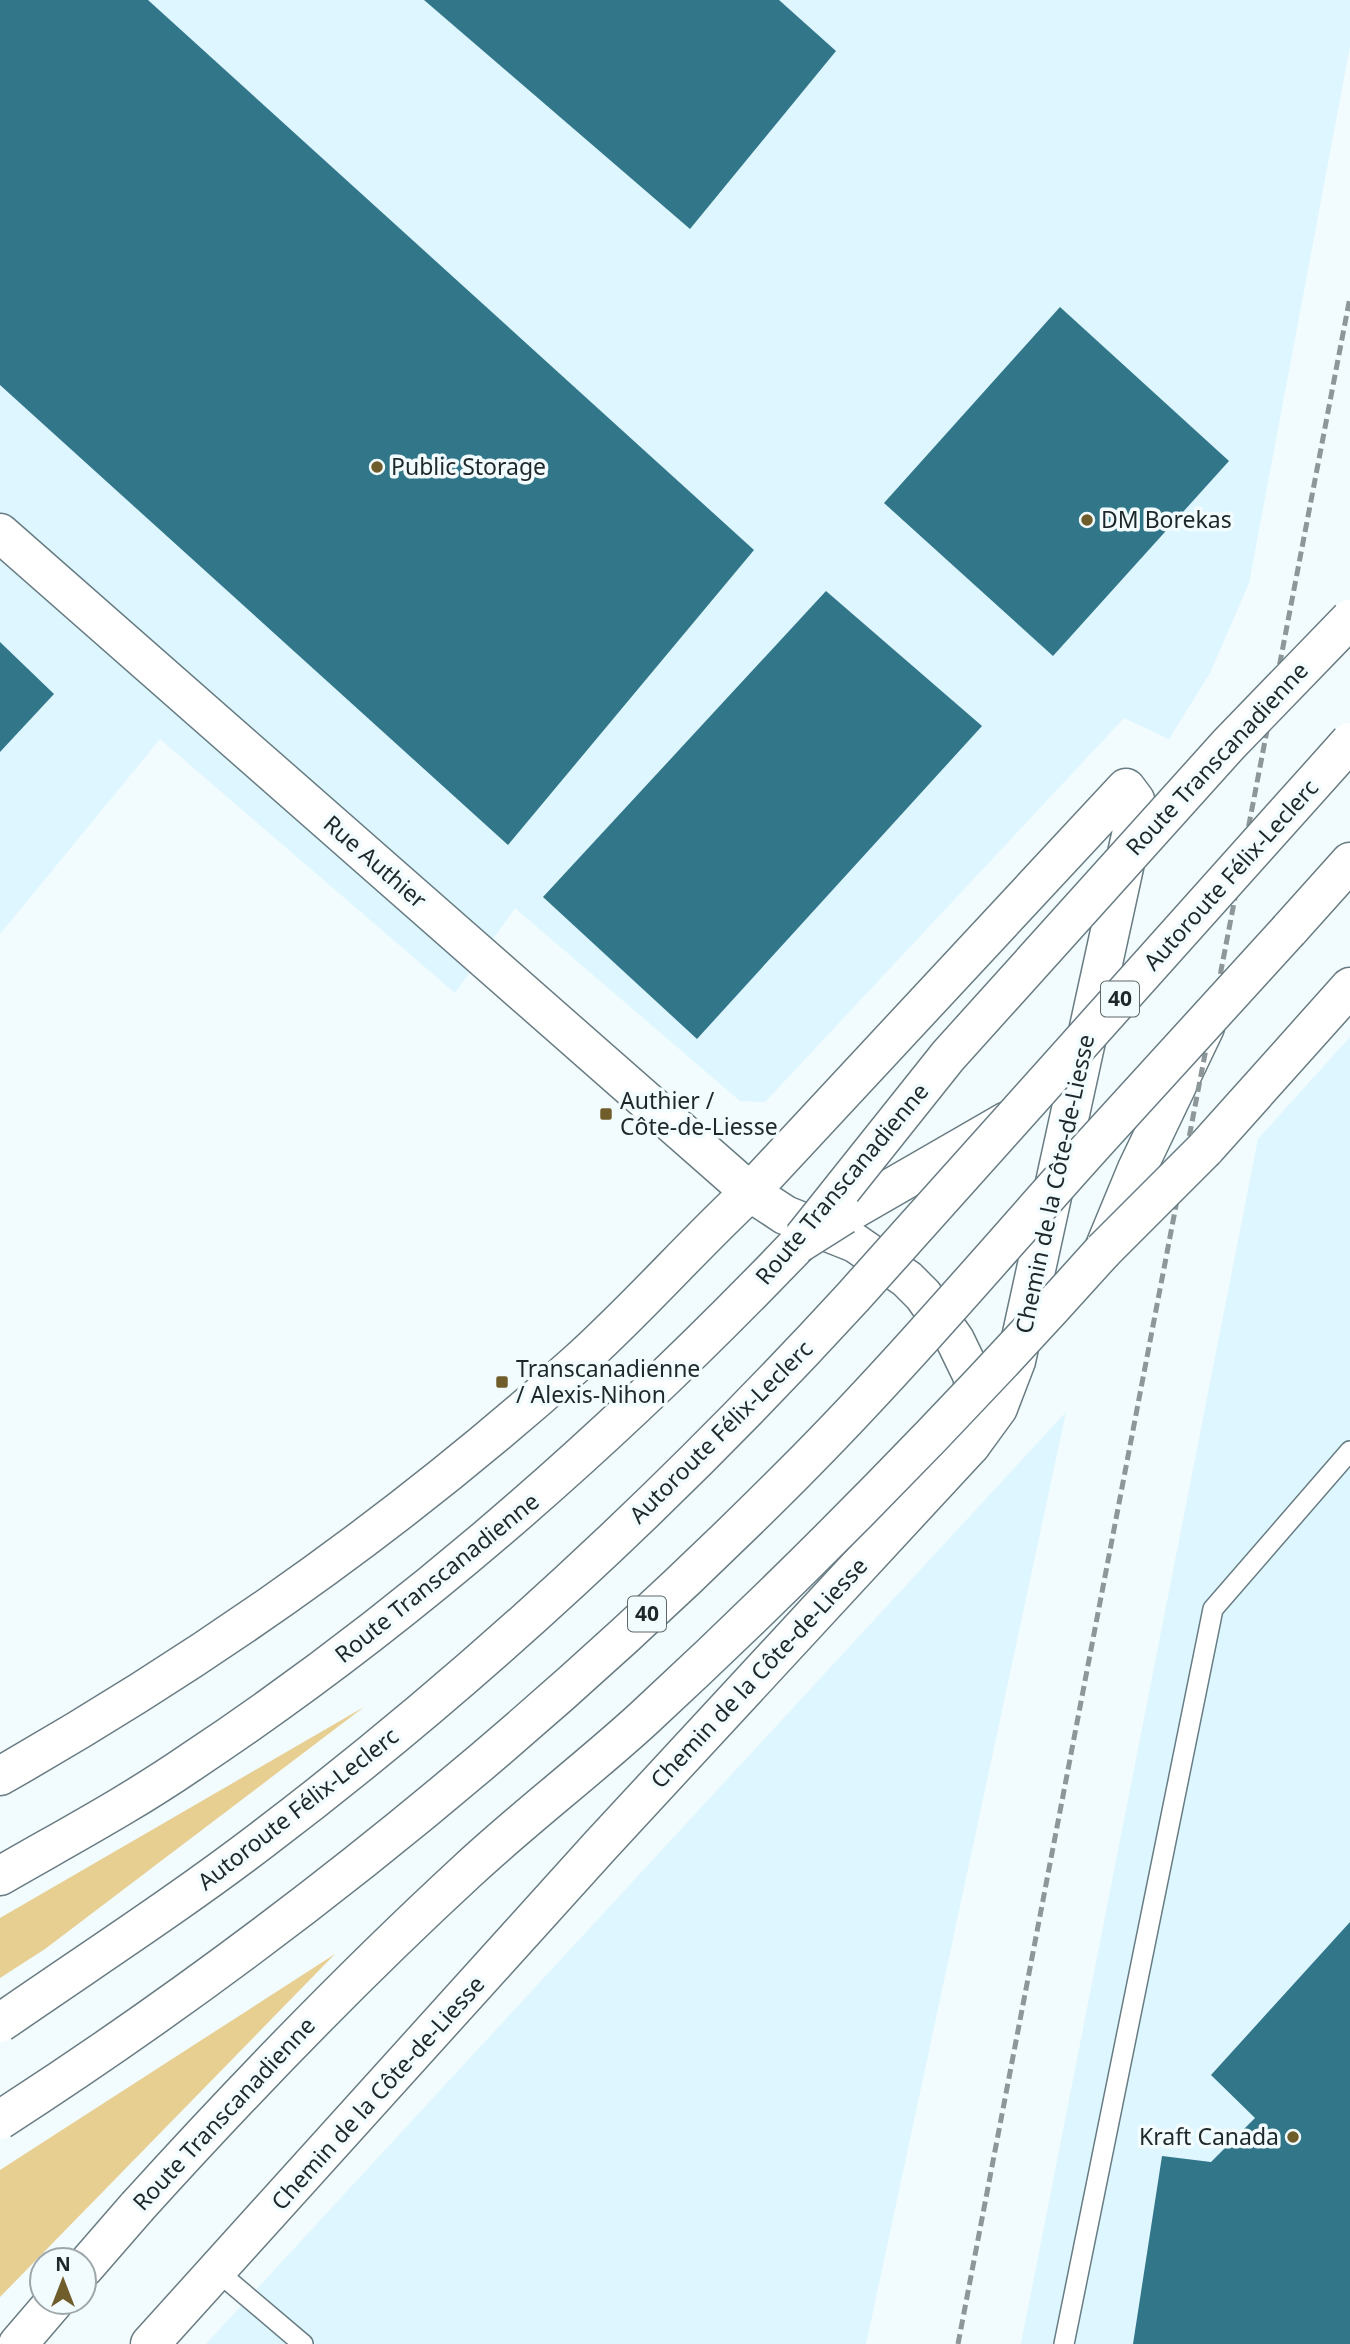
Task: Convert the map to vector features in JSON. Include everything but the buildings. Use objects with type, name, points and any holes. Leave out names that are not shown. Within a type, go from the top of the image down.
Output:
[{"type":"main road","name":"Rue Authier","points":[[0,533],[750,1192],[785,1214],[855,1243],[907,1279],[923,1295],[950,1332],[972,1375],[974,1387],[971,1445]]},
{"type":"main road","name":"Route Transcanadienne","points":[[0,1876],[189,1764],[291,1694],[419,1596],[570,1469],[634,1410],[798,1244],[948,1056],[1229,744],[1350,619]]},
{"type":"main road","name":"Autoroute Félix-Leclerc","points":[[0,2023],[163,1913],[263,1839],[413,1718],[547,1600],[665,1489],[797,1358],[1350,742]]},
{"type":"main road","name":"Chemin de la Côte-de-Liesse","points":[[0,1776],[133,1698],[221,1641],[428,1489],[577,1363],[750,1192],[1126,788],[1135,800],[1128,850],[1016,1361],[998,1408],[971,1445],[609,1836],[150,2344]]},
{"type":"main road","points":[[1080,835],[1128,850]]},
{"type":"main road","name":"40","points":[[0,2120],[148,2021],[258,1941],[389,1840],[533,1719],[740,1526],[858,1408],[1350,862]]},
{"type":"main road","name":"Route Transcanadienne","points":[[98,2252],[345,1987],[471,1868],[644,1718],[842,1528],[1014,1351],[1103,1251],[1205,1149],[1350,987]]},
{"type":"main road","points":[[1103,1251],[1137,1169],[1211,1016]]},
{"type":"main road","points":[[798,1244],[1015,1117]]},
{"type":"main road","points":[[18,2344],[42,2316]]},
{"type":"lane","points":[[1064,2344],[1213,1609],[1350,1451]]},
{"type":"lane","points":[[216,2271],[303,2344]]},
{"type":"shaded area","points":[[0,0],[1350,0],[1350,46],[1249,583],[1210,673],[1169,739],[1124,718],[765,1102],[740,1101],[515,908],[455,993],[160,739],[0,934]]},
{"type":"shaded area","points":[[1350,1037],[1350,2344],[1021,2344],[1258,1139]]},
{"type":"shaded area","points":[[1066,1412],[866,2344],[206,2344]]},
{"type":"shaded area","points":[[364,1707],[45,1949],[0,1978],[0,1918]]},
{"type":"shaded area","points":[[335,1954],[50,2246],[28,2246],[28,2268],[0,2297],[0,2170]]},
{"type":"railway","points":[[958,2344],[1350,297]]},
{"type":"place","name":"Public Storage","points":[[377,467]]},
{"type":"place","name":"DM Borekas","points":[[1087,520]]},
{"type":"place","name":"Authier / Côte-de-Liesse","points":[[606,1114]]},
{"type":"place","name":"Transcanadienne / Alexis-Nihon","points":[[502,1382]]},
{"type":"place","name":"Kraft Canada","points":[[1293,2137]]}]
